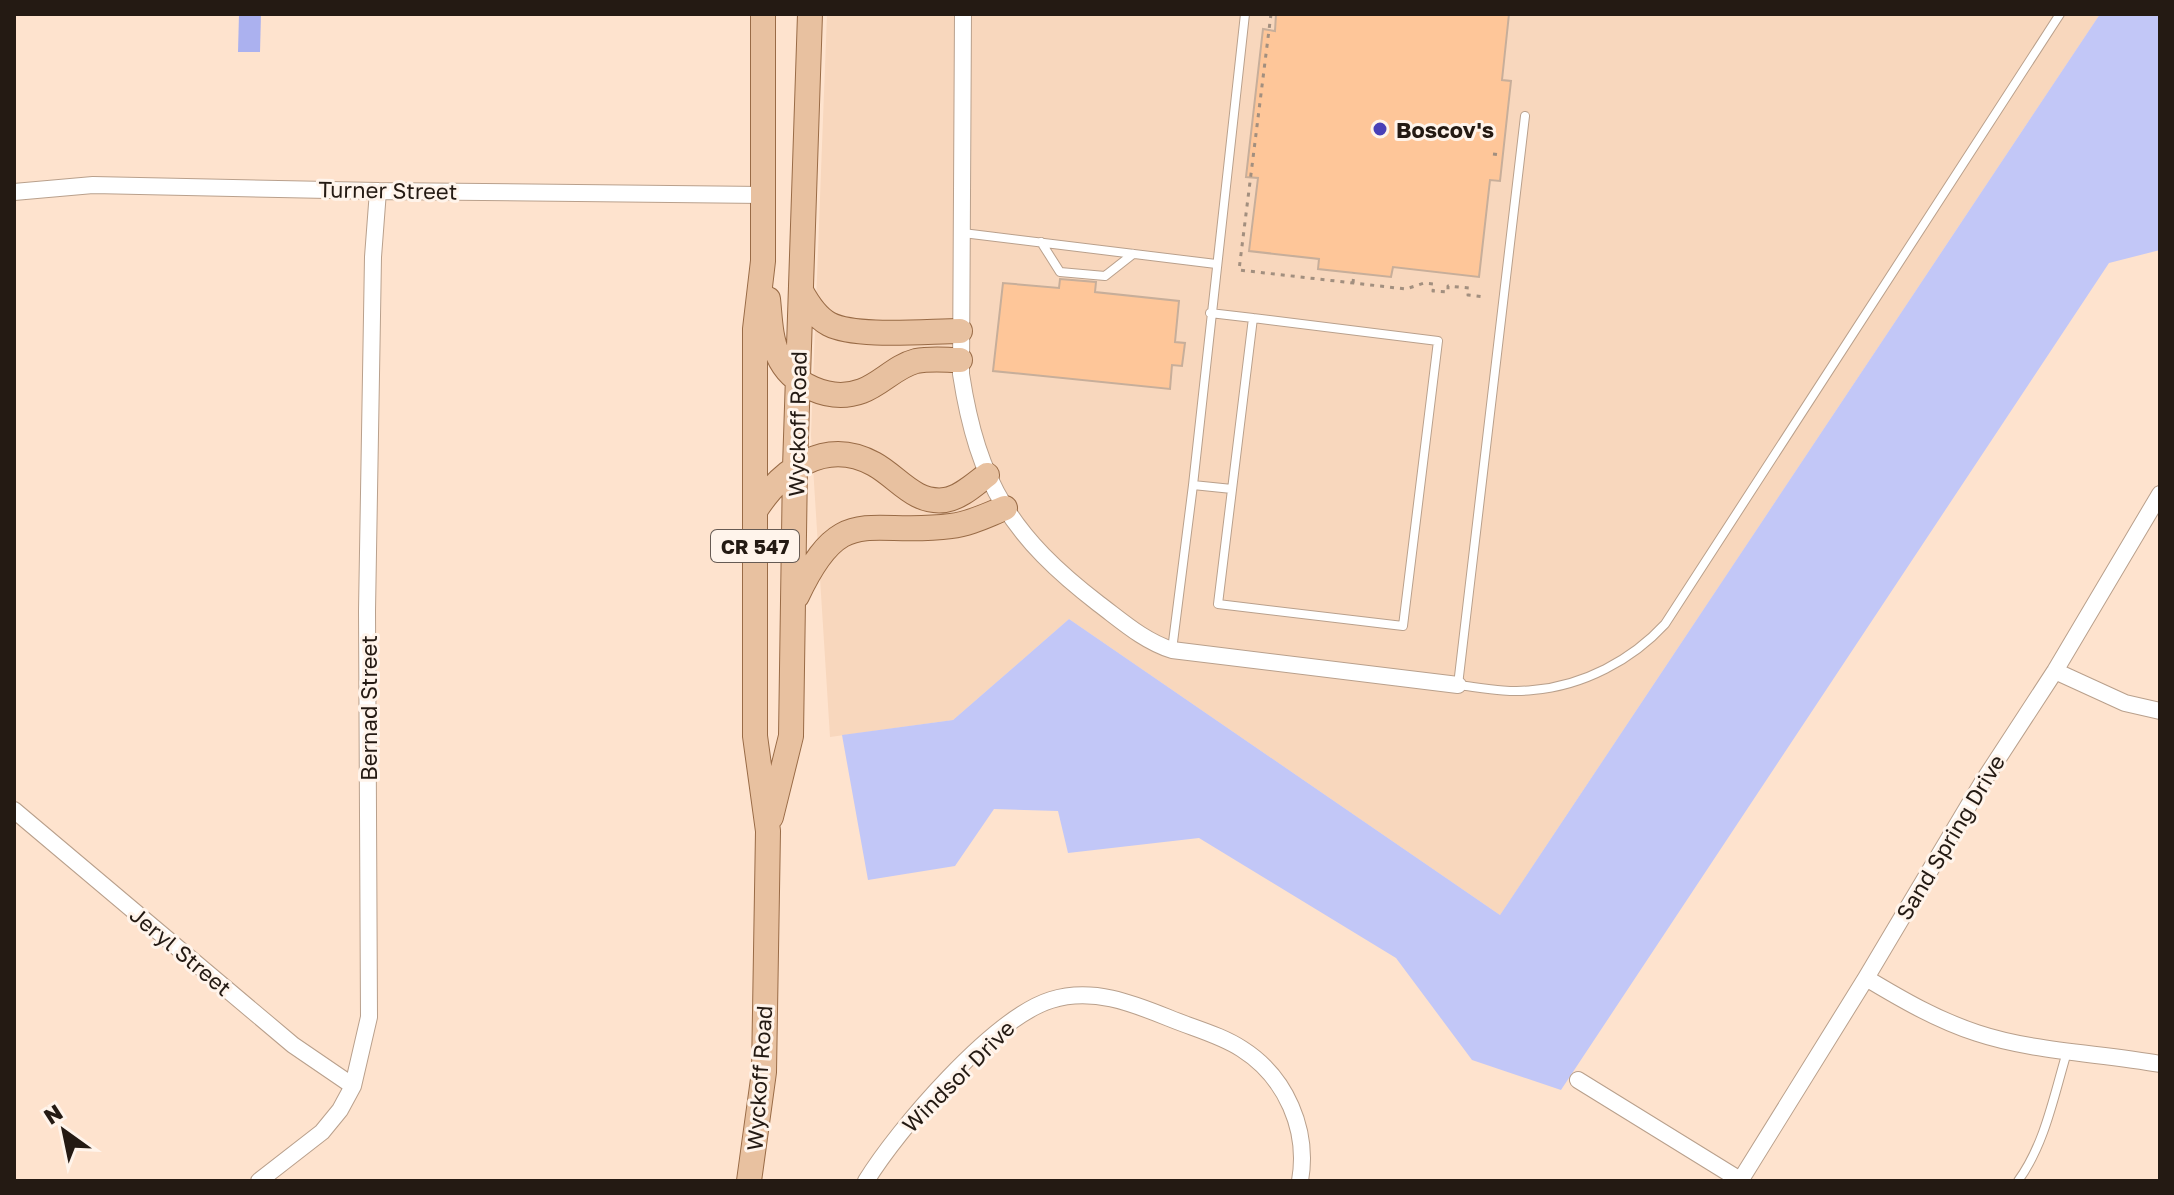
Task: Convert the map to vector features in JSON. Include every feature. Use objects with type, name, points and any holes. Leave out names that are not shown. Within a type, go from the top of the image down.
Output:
[{"type":"main road","name":"Wyckoff Road","points":[[749,1181],[764,1072],[768,831],[755,736],[755,329],[763,261],[763,14]]},
{"type":"main road","name":"Wyckoff Road","points":[[768,831],[791,736],[795,467],[810,14]]},
{"type":"main road","points":[[763,261],[774,346],[782,362],[798,379],[820,392],[851,394],[869,388],[912,362],[960,360]]},
{"type":"main road","points":[[801,291],[813,311],[836,327],[874,331],[960,331]]},
{"type":"main road","points":[[755,511],[773,486],[795,467],[821,456],[852,456],[874,464],[908,490],[941,501],[958,496],[987,475]]},
{"type":"main road","points":[[794,602],[818,556],[843,533],[864,528],[952,526],[1005,508]]},
{"type":"street","points":[[963,14],[960,360],[968,413],[987,475],[1028,541],[1068,580],[1141,636],[1172,650],[1458,685]]},
{"type":"street","name":"Turner Street","points":[[14,192],[93,185],[763,195]]},
{"type":"street","name":"Bernad Street","points":[[259,1181],[322,1132],[340,1110],[353,1086],[369,1017],[367,611],[373,257],[378,191]]},
{"type":"street","name":"Sand Spring Drive","points":[[1740,1180],[1866,978],[1982,783],[2055,671],[2160,494]]},
{"type":"street","points":[[2055,671],[2125,703],[2160,711]]},
{"type":"street","name":"Jeryl Street","points":[[14,810],[293,1045],[353,1086]]},
{"type":"street","points":[[1866,978],[1942,1020],[1980,1034],[2067,1052],[2160,1064]]},
{"type":"street","name":"Windsor Drive","points":[[866,1181],[907,1125],[989,1038],[1028,1009],[1052,1000],[1082,995],[1108,997],[1137,1005],[1230,1042],[1253,1056],[1272,1075],[1293,1111],[1302,1142],[1300,1181]]},
{"type":"street","points":[[1578,1080],[1740,1180]]},
{"type":"lane","points":[[1172,650],[1245,14]]},
{"type":"lane","points":[[1525,116],[1458,685],[1516,691],[1547,688],[1598,672],[1635,652],[1665,624],[2060,14]]},
{"type":"lane","points":[[961,233],[1216,264]]},
{"type":"lane","points":[[1041,242],[1056,267],[1067,273],[1105,276],[1133,254]]},
{"type":"lane","points":[[1210,313],[1253,318],[1438,341],[1403,626],[1218,604],[1253,318]]},
{"type":"lane","points":[[1193,485],[1232,489]]},
{"type":"lane","points":[[2018,1181],[2027,1169],[2044,1128],[2067,1052]]},
{"type":"path","points":[[1271,14],[1239,270],[1406,289],[1424,283],[1434,284],[1433,291],[1448,292],[1448,286],[1469,288],[1468,295],[1484,297]]},
{"type":"path","points":[[1260,102],[1266,103]]},
{"type":"path","points":[[1493,154],[1500,155]]},
{"type":"path","points":[[1353,283],[1354,273]]},
{"type":"shaded area","points":[[239,14],[261,14],[260,52],[238,52]]},
{"type":"shaded area","points":[[827,14],[2100,14],[1500,915],[1069,619],[953,720],[830,737],[811,435]]},
{"type":"shaded area","points":[[2100,14],[2160,14],[2160,250],[2109,263],[1561,1090],[1472,1060],[1396,958],[1199,838],[1068,853],[1058,811],[994,809],[955,866],[868,880],[842,735],[953,720],[1069,619],[1500,915]]},
{"type":"building","name":"Boscov's","points":[[1276,14],[1509,14],[1502,80],[1511,81],[1500,181],[1490,180],[1479,277],[1393,267],[1391,277],[1318,269],[1319,259],[1249,251],[1258,178],[1246,177],[1263,29],[1275,31]]},
{"type":"building","points":[[1060,279],[1096,282],[1095,292],[1179,301],[1175,342],[1185,343],[1182,366],[1172,365],[1170,389],[993,371],[1003,283],[1059,288]]},
{"type":"place","name":"Boscov's","points":[[1380,129]]}]
